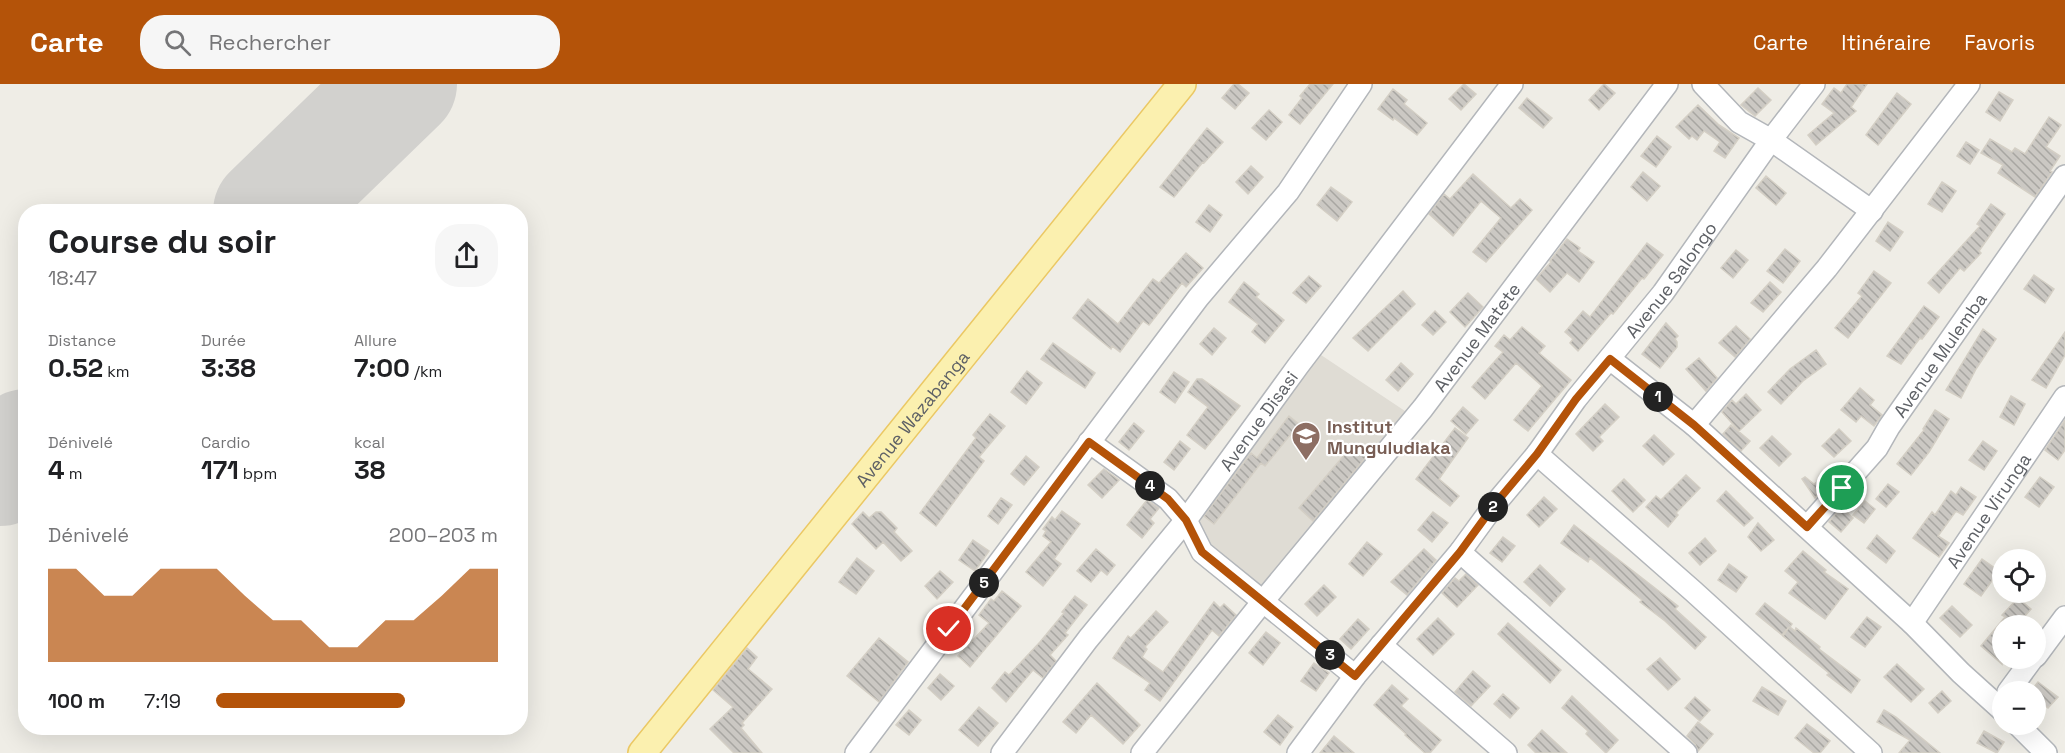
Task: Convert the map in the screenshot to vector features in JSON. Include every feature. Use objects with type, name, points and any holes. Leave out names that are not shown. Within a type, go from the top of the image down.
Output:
[{"type":"main road","name":"Avenue Wazabanga","points":[[642,753],[1182,84]]},
{"type":"street","points":[[856,753],[1198,297],[1287,192],[1361,84]]},
{"type":"street","name":"Avenue Disasi","points":[[1002,753],[1089,639],[1186,520],[1298,366],[1512,84]]},
{"type":"street","name":"Avenue Matete","points":[[1142,753],[1264,600],[1423,408],[1667,84]]},
{"type":"street","points":[[1703,84],[1739,122],[1772,140],[1872,211]]},
{"type":"street","name":"Avenue Salongo","points":[[1300,752],[1355,676],[1460,552],[1495,504],[1537,454],[1576,399],[1663,293],[1814,84]]},
{"type":"street","points":[[1694,425],[1827,268],[1969,84]]},
{"type":"street","name":"Avenue Mulemba","points":[[1807,527],[1876,448],[2065,176]]},
{"type":"street","points":[[1610,359],[1694,425],[1912,624],[1961,673],[1992,694]]},
{"type":"street","name":"Avenue Virunga","points":[[1912,624],[2065,397]]},
{"type":"street","points":[[1089,442],[1168,499],[1186,520],[1202,552],[1355,676]]},
{"type":"street","points":[[1537,454],[1693,591],[1871,753]]},
{"type":"street","points":[[1460,552],[1686,753]]},
{"type":"street","points":[[2046,642],[2065,617]]},
{"type":"street","points":[[1381,645],[1506,753]]},
{"type":"street","points":[[2028,735],[2046,753]]},
{"type":"shaded area","name":"Institut Munguludiaka","points":[[1318,353],[1411,415],[1264,595],[1202,548],[1199,524],[1204,508]]},
{"type":"building","points":[[1234,84],[1238,84],[1249,93],[1235,109],[1222,98]]},
{"type":"building","points":[[1310,84],[1333,84],[1300,124],[1289,115]]},
{"type":"building","points":[[1464,84],[1476,94],[1461,110],[1449,99]]},
{"type":"building","points":[[1604,84],[1615,93],[1599,110],[1589,100]]},
{"type":"building","points":[[1847,84],[1867,84],[1851,107],[1856,111],[1816,145],[1808,135],[1834,113],[1822,104],[1834,88],[1841,93]]},
{"type":"building","points":[[1758,88],[1771,100],[1755,116],[1741,105]]},
{"type":"building","points":[[1393,89],[1407,100],[1404,104],[1427,123],[1417,135],[1378,109]]},
{"type":"building","points":[[1999,92],[2013,100],[2000,121],[1986,112]]},
{"type":"building","points":[[1897,93],[1911,104],[1878,145],[1866,135]]},
{"type":"building","points":[[1527,98],[1552,118],[1543,128],[1519,108]]},
{"type":"building","points":[[1698,105],[1719,125],[1739,138],[1725,158],[1714,151],[1720,142],[1704,131],[1697,140],[1692,136],[1689,139],[1676,127]]},
{"type":"building","points":[[1269,110],[1282,122],[1266,140],[1252,128]]},
{"type":"building","points":[[2049,117],[2061,125],[2046,147],[2060,156],[2035,197],[1998,173],[2003,165],[1981,153],[1990,139],[2012,152],[2015,148],[2025,154]]},
{"type":"building","points":[[1207,128],[1223,142],[1174,197],[1160,187]]},
{"type":"building","points":[[1657,136],[1671,147],[1656,167],[1641,156]]},
{"type":"building","points":[[1966,142],[1979,150],[1970,164],[1957,156]]},
{"type":"building","points":[[1251,166],[1263,177],[1248,194],[1236,182]]},
{"type":"building","points":[[1643,172],[1660,186],[1647,201],[1631,187]]},
{"type":"building","points":[[1473,174],[1511,208],[1520,199],[1532,210],[1486,262],[1473,252],[1501,218],[1481,201],[1453,236],[1429,214],[1444,194],[1450,199]]},
{"type":"building","points":[[1766,176],[1786,193],[1776,205],[1756,188]]},
{"type":"building","points":[[1942,182],[1956,191],[1942,212],[1928,204]]},
{"type":"building","points":[[1331,187],[1352,202],[1337,221],[1317,205]]},
{"type":"building","points":[[1991,204],[2005,214],[1979,251],[1981,253],[1964,271],[1960,268],[1939,293],[1928,283],[1980,226],[1977,224]]},
{"type":"building","points":[[1209,205],[1222,215],[1210,232],[1196,222]]},
{"type":"building","points":[[1888,222],[1903,232],[1890,251],[1876,241]]},
{"type":"building","points":[[1567,239],[1580,248],[1578,251],[1594,262],[1579,282],[1567,273],[1550,292],[1536,279]]},
{"type":"building","points":[[1647,243],[1663,255],[1578,351],[1570,343],[1573,339],[1565,332],[1583,311],[1590,317]]},
{"type":"building","points":[[1785,249],[1800,261],[1783,283],[1767,271]]},
{"type":"building","points":[[1736,250],[1748,260],[1733,278],[1721,268]]},
{"type":"building","points":[[1186,253],[1203,268],[1186,287],[1182,283],[1149,325],[1143,321],[1120,352],[1112,346],[1111,349],[1073,318],[1088,299],[1118,324],[1153,279],[1159,283]]},
{"type":"building","points":[[1874,271],[1891,283],[1848,338],[1835,328],[1862,296],[1858,293]]},
{"type":"building","points":[[2034,275],[2054,289],[2045,303],[2024,289]]},
{"type":"building","points":[[1309,276],[1321,286],[1306,303],[1293,293]]},
{"type":"building","points":[[1244,282],[1259,294],[1256,297],[1284,320],[1265,343],[1252,332],[1258,324],[1229,302]]},
{"type":"building","points":[[1770,282],[1781,292],[1763,312],[1751,303]]},
{"type":"building","points":[[1403,291],[1415,304],[1368,351],[1353,338]]},
{"type":"building","points":[[1468,293],[1483,307],[1465,327],[1450,312]]},
{"type":"building","points":[[1924,306],[1939,317],[1901,364],[1887,356]]},
{"type":"building","points":[[1435,311],[1446,322],[1433,335],[1422,325]]},
{"type":"building","points":[[1666,323],[1678,336],[1675,339],[1677,347],[1660,368],[1642,354]]},
{"type":"building","points":[[1736,326],[1750,339],[1735,357],[1719,343]]},
{"type":"building","points":[[1522,327],[1545,346],[1539,353],[1571,380],[1528,431],[1514,420],[1542,386],[1516,363],[1485,399],[1472,387],[1503,352],[1495,346],[1504,335],[1510,340]]},
{"type":"building","points":[[1214,328],[1226,338],[1212,355],[1200,344]]},
{"type":"building","points":[[1983,329],[1996,339],[1976,369],[1961,398],[1946,390]]},
{"type":"building","points":[[2065,332],[2065,355],[2046,388],[2032,380]]},
{"type":"building","points":[[1053,343],[1095,373],[1085,388],[1041,359]]},
{"type":"building","points":[[1816,350],[1826,364],[1803,381],[1781,404],[1768,392],[1790,369]]},
{"type":"building","points":[[1699,358],[1717,378],[1706,391],[1686,369]]},
{"type":"building","points":[[1401,363],[1413,374],[1398,391],[1386,380]]},
{"type":"building","points":[[1027,371],[1042,383],[1026,404],[1011,392]]},
{"type":"building","points":[[1174,372],[1189,382],[1175,403],[1160,392]]},
{"type":"building","points":[[1197,379],[1202,379],[1240,406],[1205,449],[1187,435],[1208,407],[1188,392]]},
{"type":"building","points":[[1860,388],[1874,400],[1870,405],[1882,415],[1874,426],[1861,416],[1856,422],[1841,410]]},
{"type":"building","points":[[1746,394],[1761,410],[1739,431],[1722,412],[1732,400],[1736,404]]},
{"type":"building","points":[[2011,396],[2025,404],[2014,425],[2000,417]]},
{"type":"building","points":[[1605,404],[1619,417],[1599,437],[1603,441],[1593,451],[1576,434]]},
{"type":"building","points":[[1463,407],[1478,420],[1466,434],[1451,421]]},
{"type":"building","points":[[1935,410],[1949,419],[1929,452],[1911,475],[1897,464],[1924,430]]},
{"type":"building","points":[[990,414],[1005,426],[979,457],[984,461],[936,526],[920,513],[976,438],[973,435]]},
{"type":"building","points":[[1289,416],[1299,424],[1265,466],[1261,463],[1214,524],[1204,516],[1251,453],[1257,458]]},
{"type":"building","points":[[2065,420],[2065,450],[2058,460],[2045,450]]},
{"type":"building","points":[[1134,423],[1144,431],[1129,450],[1119,442]]},
{"type":"building","points":[[1731,425],[1750,441],[1741,451],[1723,434]]},
{"type":"building","points":[[1455,428],[1468,438],[1439,479],[1459,496],[1450,506],[1416,479]]},
{"type":"building","points":[[1839,429],[1851,441],[1834,457],[1822,446]]},
{"type":"building","points":[[1654,435],[1674,454],[1663,465],[1643,446]]},
{"type":"building","points":[[1772,436],[1791,454],[1779,466],[1760,448]]},
{"type":"building","points":[[1180,441],[1190,449],[1174,470],[1164,462]]},
{"type":"building","points":[[1983,441],[1997,451],[1984,470],[1969,460]]},
{"type":"building","points":[[1352,446],[1366,457],[1313,521],[1299,508]]},
{"type":"building","points":[[1026,456],[1039,467],[1024,485],[1011,474]]},
{"type":"building","points":[[1104,469],[1119,480],[1102,498],[1088,485]]},
{"type":"building","points":[[1686,475],[1700,488],[1676,513],[1678,515],[1668,527],[1646,507],[1656,496],[1661,500]]},
{"type":"building","points":[[1827,475],[1831,481],[1815,498],[1802,479],[1805,477],[1814,484]]},
{"type":"building","points":[[2040,477],[2054,487],[2039,507],[2025,497]]},
{"type":"building","points":[[1624,479],[1645,500],[1633,512],[1612,491]]},
{"type":"building","points":[[1888,484],[1899,492],[1886,507],[1876,499]]},
{"type":"building","points":[[1961,487],[1976,497],[1963,515],[1956,511],[1938,536],[1949,543],[1939,557],[1913,538],[1932,512],[1935,515],[1951,491],[1956,495]]},
{"type":"building","points":[[1726,491],[1753,518],[1744,526],[1717,501]]},
{"type":"building","points":[[1544,497],[1557,509],[1539,527],[1527,515]]},
{"type":"building","points":[[1001,498],[1012,505],[998,524],[988,516]]},
{"type":"building","points":[[1147,500],[1159,508],[1150,519],[1154,523],[1142,538],[1127,525]]},
{"type":"building","points":[[1865,501],[1875,509],[1864,523],[1853,515]]},
{"type":"building","points":[[1841,507],[1853,518],[1841,532],[1829,522]]},
{"type":"building","points":[[1062,511],[1080,524],[1054,559],[1061,564],[1043,586],[1026,572],[1051,542],[1043,536],[1046,531],[1043,529],[1052,517],[1055,520]]},
{"type":"building","points":[[863,512],[869,518],[876,512],[881,512],[897,528],[894,532],[912,551],[901,561],[883,542],[876,549],[852,524]]},
{"type":"building","points":[[1433,512],[1448,523],[1432,542],[1418,530]]},
{"type":"building","points":[[1758,523],[1774,540],[1761,551],[1748,537]]},
{"type":"building","points":[[1574,525],[1678,606],[1675,609],[1706,637],[1695,649],[1640,602],[1642,600],[1590,558],[1588,562],[1561,543]]},
{"type":"building","points":[[1877,535],[1895,551],[1886,563],[1867,548]]},
{"type":"building","points":[[1503,537],[1515,546],[1502,562],[1490,553]]},
{"type":"building","points":[[1705,538],[1716,551],[1700,565],[1689,553]]},
{"type":"building","points":[[973,540],[989,551],[975,571],[959,560]]},
{"type":"building","points":[[1367,542],[1382,554],[1363,576],[1349,564]]},
{"type":"building","points":[[1096,549],[1115,565],[1107,575],[1101,570],[1091,582],[1077,571]]},
{"type":"building","points":[[1424,549],[1436,560],[1407,595],[1391,582]]},
{"type":"building","points":[[1803,551],[1826,570],[1824,572],[1848,589],[1825,619],[1789,593],[1798,582],[1785,571]]},
{"type":"building","points":[[857,558],[874,571],[856,594],[839,582]]},
{"type":"building","points":[[1982,559],[1992,566],[1992,581],[1981,596],[1964,584]]},
{"type":"building","points":[[1729,564],[1747,577],[1736,592],[1718,580]]},
{"type":"building","points":[[1540,565],[1565,589],[1550,606],[1524,582]]},
{"type":"building","points":[[940,571],[953,582],[937,599],[925,586]]},
{"type":"building","points":[[1466,574],[1478,585],[1457,607],[1442,593],[1455,578],[1459,581]]},
{"type":"building","points":[[1324,585],[1336,597],[1317,616],[1305,604]]},
{"type":"building","points":[[1002,591],[1021,606],[970,667],[958,656],[989,623],[979,615],[991,599],[994,601]]},
{"type":"building","points":[[1075,596],[1087,605],[1065,633],[1068,635],[1050,655],[1056,661],[1043,678],[1033,670],[1006,702],[992,688],[1005,672],[1009,675],[1040,642]]},
{"type":"building","points":[[1214,602],[1220,608],[1224,604],[1236,615],[1219,636],[1212,630],[1160,701],[1145,690],[1150,683],[1113,658],[1128,636],[1131,638],[1156,611],[1168,622],[1145,647],[1147,649],[1142,657],[1163,672]]},
{"type":"building","points":[[1765,603],[1792,624],[1790,627],[1795,631],[1796,628],[1860,680],[1851,693],[1783,636],[1789,627],[1782,635],[1756,614]]},
{"type":"building","points":[[2013,603],[2024,603],[2031,609],[2026,615],[2002,615]]},
{"type":"building","points":[[1952,606],[1972,625],[1960,637],[1940,618]]},
{"type":"building","points":[[1867,617],[1881,627],[1865,647],[1851,637]]},
{"type":"building","points":[[1438,618],[1454,634],[1433,655],[1417,639]]},
{"type":"building","points":[[1358,619],[1369,629],[1351,649],[1340,639]]},
{"type":"building","points":[[1508,623],[1561,670],[1550,683],[1498,634]]},
{"type":"building","points":[[1266,632],[1280,643],[1263,665],[1249,653]]},
{"type":"building","points":[[1992,633],[1992,655],[1981,646]]},
{"type":"building","points":[[879,638],[908,662],[879,702],[847,676]]},
{"type":"building","points":[[747,648],[757,657],[748,669],[772,689],[742,723],[744,725],[741,728],[762,753],[734,753],[710,729],[733,707],[713,690]]},
{"type":"building","points":[[1660,658],[1680,679],[1668,690],[1647,669]]},
{"type":"building","points":[[1314,663],[1329,673],[1316,691],[1301,681]]},
{"type":"building","points":[[1897,664],[1924,689],[1911,702],[1884,677]]},
{"type":"building","points":[[1473,671],[1490,686],[1471,706],[1455,692]]},
{"type":"building","points":[[940,674],[954,686],[941,700],[928,688]]},
{"type":"building","points":[[1097,683],[1140,725],[1123,744],[1091,715],[1076,733],[1063,722]]},
{"type":"building","points":[[1392,685],[1408,699],[1401,706],[1441,740],[1430,753],[1425,753],[1374,705]]},
{"type":"building","points":[[1762,687],[1786,701],[1778,715],[1753,701]]},
{"type":"building","points":[[2046,688],[2058,697],[2048,708],[2046,706]]},
{"type":"building","points":[[1942,691],[1951,701],[1938,713],[1929,703]]},
{"type":"building","points":[[1503,694],[1519,708],[1510,718],[1494,704]]},
{"type":"building","points":[[1572,696],[1618,740],[1606,753],[1586,734],[1588,731],[1562,708]]},
{"type":"building","points":[[1695,697],[1710,710],[1700,721],[1685,708]]},
{"type":"building","points":[[979,707],[998,723],[978,746],[959,730]]},
{"type":"building","points":[[909,710],[921,720],[909,735],[896,725]]},
{"type":"building","points":[[1884,710],[1940,753],[1899,753],[1910,740],[1877,722]]},
{"type":"building","points":[[1278,715],[1293,727],[1280,745],[1264,732]]},
{"type":"building","points":[[1698,722],[1713,734],[1698,751],[1687,736]]},
{"type":"building","points":[[1807,724],[1830,741],[1820,753],[1814,753],[1795,738]]},
{"type":"building","points":[[1542,730],[1567,753],[1536,753],[1528,745]]},
{"type":"building","points":[[1984,731],[2004,742],[1997,753],[1977,743]]},
{"type":"building","points":[[1334,736],[1354,753],[1320,753]]},
{"type":"runway","points":[[277,204],[401,84]]},
{"type":"runway","points":[[0,470],[18,453]]},
{"type":"place","name":"Institut Munguludiaka","points":[[1306,462]]},
{"type":"route","points":[[949,629],[1089,442],[1168,499],[1186,520],[1202,552],[1355,676],[1460,552],[1495,504],[1537,454],[1576,399],[1610,359],[1694,425],[1807,527],[1842,488]]}]
